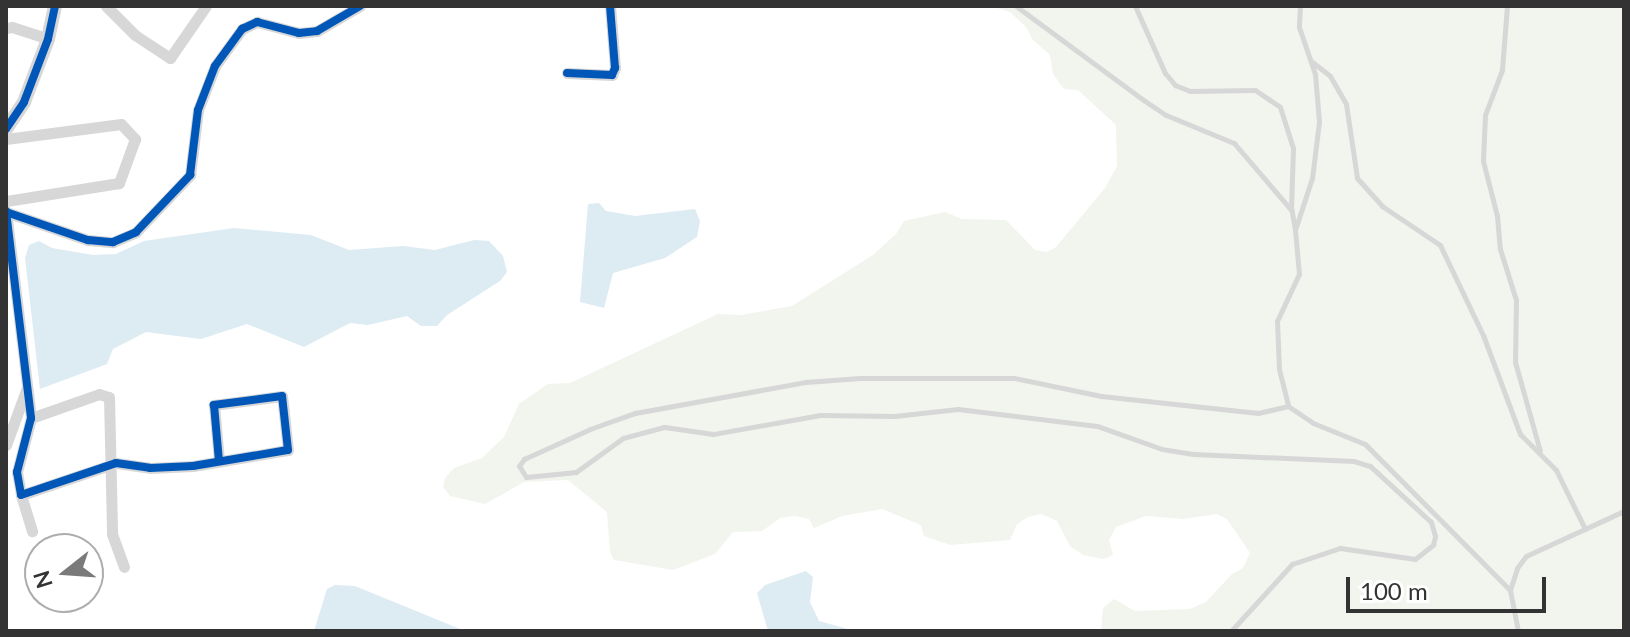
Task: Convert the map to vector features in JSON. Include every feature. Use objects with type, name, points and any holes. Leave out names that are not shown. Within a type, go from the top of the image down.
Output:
[{"type":"street","points":[[6,129],[24,102],[48,39],[55,6]]},
{"type":"street","points":[[111,8],[135,35],[170,58],[206,6]]},
{"type":"street","points":[[32,531],[17,472],[31,418],[6,212],[88,240],[113,242],[136,232],[190,175],[198,110],[215,66],[242,29],[257,22],[299,33],[317,31],[360,6]]},
{"type":"street","points":[[567,73],[612,75],[615,68],[610,6]]},
{"type":"street","points":[[6,28],[12,27],[48,39]]},
{"type":"street","points":[[6,139],[121,124],[135,139],[119,183],[6,201]]},
{"type":"street","points":[[6,445],[26,390]]},
{"type":"street","points":[[31,418],[99,394],[109,397],[112,534],[124,567]]},
{"type":"street","points":[[21,495],[111,464],[150,468],[193,466],[288,450],[282,396],[214,405],[219,461]]},
{"type":"lane","points":[[1016,6],[1166,115],[1234,143],[1292,211]]},
{"type":"lane","points":[[1135,6],[1165,73],[1175,85],[1190,91],[1255,90],[1269,96],[1280,107],[1293,148],[1292,211],[1299,274],[1277,321],[1279,369],[1288,406],[1313,423],[1365,444],[1510,590]]},
{"type":"lane","points":[[1295,230],[1312,178],[1319,122],[1311,61],[1299,27],[1300,6]]},
{"type":"lane","points":[[1507,6],[1502,70],[1485,115],[1483,161],[1497,216],[1500,249],[1516,300],[1515,362],[1539,438],[1540,452]]},
{"type":"lane","points":[[1311,61],[1330,76],[1346,104],[1357,178],[1382,206],[1440,245],[1483,335],[1520,434],[1540,452],[1564,483],[1585,529]]},
{"type":"lane","points":[[1231,631],[1282,573],[1301,559],[1324,551],[1354,548],[1406,560],[1422,557],[1435,536],[1431,522],[1405,502],[1370,466],[1354,461],[1193,454],[1162,449],[1097,426],[958,409],[894,416],[820,415],[713,434],[664,427],[623,438],[576,472],[526,477],[519,466],[524,459],[590,429],[635,413],[692,400],[846,379],[1014,378],[1101,396],[1258,413],[1288,406]]},
{"type":"lane","points":[[1405,502],[1416,496]]},
{"type":"lane","points":[[1518,631],[1510,590],[1517,568],[1526,556],[1624,511]]},
{"type":"shaded area","points":[[991,6],[1624,6],[1624,631],[1101,631],[1103,608],[1114,599],[1135,611],[1190,609],[1206,602],[1232,574],[1243,568],[1250,553],[1227,519],[1217,514],[1183,519],[1146,516],[1116,527],[1109,540],[1113,555],[1103,559],[1083,555],[1070,546],[1057,521],[1041,514],[1017,524],[1010,540],[950,545],[924,536],[921,525],[882,509],[842,516],[814,528],[809,519],[795,516],[780,518],[762,531],[733,532],[715,554],[673,570],[614,560],[610,552],[607,512],[568,480],[524,482],[485,504],[450,496],[443,487],[445,478],[454,468],[482,458],[504,437],[519,404],[548,384],[570,383],[718,314],[741,315],[792,306],[873,255],[896,234],[904,221],[945,212],[962,219],[1006,220],[1035,250],[1047,252],[1056,247],[1105,188],[1117,166],[1116,125],[1078,90],[1064,89],[1053,74],[1050,55],[1032,39],[1027,28],[1010,12]]},
{"type":"shaded area","points":[[599,203],[606,211],[635,216],[695,209],[700,221],[697,237],[665,258],[613,273],[604,308],[580,302],[588,204]]},
{"type":"shaded area","points":[[234,228],[311,235],[349,250],[403,246],[435,250],[474,240],[489,241],[503,256],[507,272],[500,281],[447,315],[437,326],[421,326],[407,316],[368,325],[350,323],[304,347],[247,324],[201,339],[146,332],[113,349],[107,364],[40,389],[25,258],[29,245],[39,241],[52,248],[93,255],[116,254],[144,241]]},
{"type":"shaded area","points":[[806,571],[813,577],[810,602],[819,621],[855,631],[768,631],[757,593],[765,585]]},
{"type":"shaded area","points":[[335,585],[355,586],[465,631],[314,631],[327,589]]},
{"type":"cycle path","points":[[6,129],[24,102],[48,39],[55,6]]},
{"type":"cycle path","points":[[6,212],[88,240],[113,242],[136,232],[190,175],[198,110],[215,66],[242,29],[257,22],[299,33],[317,31],[360,6]]},
{"type":"cycle path","points":[[567,73],[612,75],[615,68],[610,6]]},
{"type":"cycle path","points":[[6,211],[31,418],[17,472],[21,495],[116,463],[150,468],[193,466],[288,450],[282,396],[214,405],[219,461]]}]
